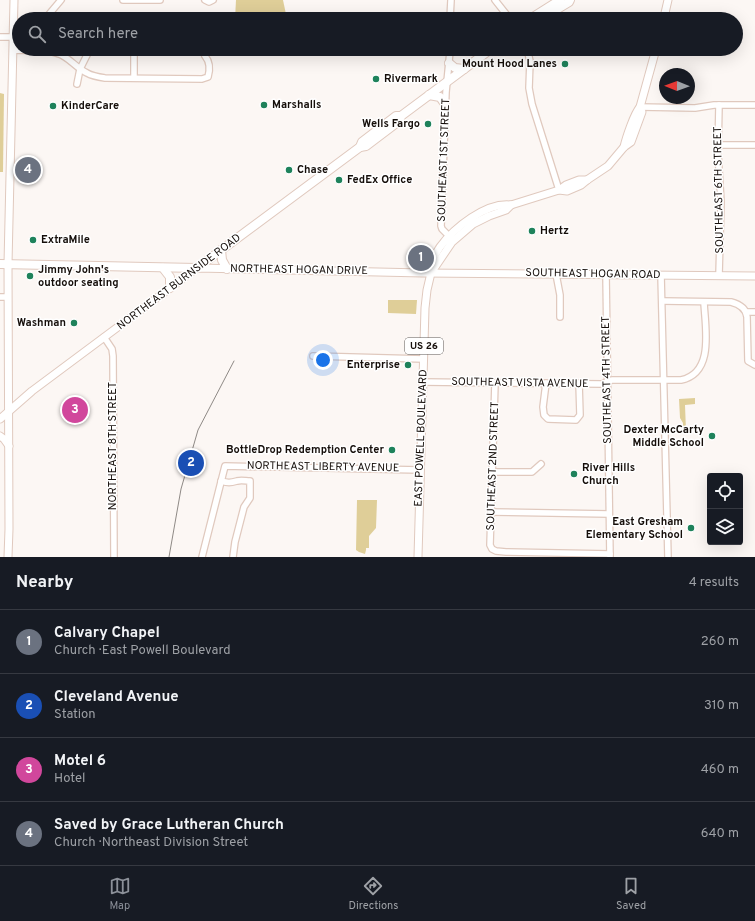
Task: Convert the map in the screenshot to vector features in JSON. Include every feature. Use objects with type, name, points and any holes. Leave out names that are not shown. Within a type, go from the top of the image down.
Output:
[{"type":"highway","points":[[541,12],[560,0]]},
{"type":"highway","points":[[553,12],[570,0]]},
{"type":"highway","name":"NORTHEAST BURNSIDE ROAD","points":[[360,147],[362,142],[396,116],[401,116],[482,56]]},
{"type":"highway","points":[[449,63],[455,68],[464,69]]},
{"type":"highway","points":[[429,96],[440,97],[445,104]]},
{"type":"highway","name":"NORTHEAST BURNSIDE ROAD","points":[[197,268],[360,147],[366,146],[399,121],[401,116]]},
{"type":"highway","points":[[374,140],[378,134],[389,125],[390,121]]},
{"type":"highway","points":[[221,250],[222,260],[227,269]]},
{"type":"highway","name":"NORTHEAST HOGAN DRIVE","points":[[4,264],[197,268]]},
{"type":"highway","points":[[163,268],[170,277],[170,288]]},
{"type":"main road","points":[[14,0],[15,12]]},
{"type":"main road","points":[[665,12],[668,0]]},
{"type":"main road","points":[[8,557],[8,297],[4,264],[13,56]]},
{"type":"main road","name":"EAST POWELL BOULEVARD","points":[[431,272],[429,267],[434,257],[449,236],[466,225],[506,210],[511,205],[559,190],[566,184],[579,180],[587,180],[608,166],[624,147],[636,112],[640,107],[654,56]]},
{"type":"main road","name":"EAST POWELL BOULEVARD","points":[[418,557],[425,298],[431,272],[466,225]]},
{"type":"main road","name":"NORTHEAST HOGAN DRIVE","points":[[197,268],[431,272]]},
{"type":"main road","name":"NORTHEAST BURNSIDE ROAD","points":[[0,419],[32,391],[197,268]]},
{"type":"main road","name":"SOUTHEAST HOGAN ROAD","points":[[431,272],[755,276]]},
{"type":"main road","points":[[0,436],[9,446]]},
{"type":"street","points":[[51,12],[61,0]]},
{"type":"street","points":[[123,0],[160,0]]},
{"type":"street","points":[[205,0],[209,2],[213,0]]},
{"type":"street","points":[[450,12],[451,0]]},
{"type":"street","points":[[495,0],[504,12]]},
{"type":"street","points":[[0,37],[12,37]]},
{"type":"street","points":[[64,56],[80,69],[95,76],[202,79],[208,77],[209,62],[206,56]]},
{"type":"street","points":[[77,84],[80,69],[86,56]]},
{"type":"street","points":[[134,56],[134,78]]},
{"type":"street","name":"SOUTHEAST 1ST STREET","points":[[446,56],[441,226],[449,236]]},
{"type":"street","name":"SOUTHEAST 1ST STREET","points":[[446,82],[449,56]]},
{"type":"street","points":[[529,56],[532,104],[559,190]]},
{"type":"street","points":[[640,107],[695,108],[719,105],[755,105]]},
{"type":"street","name":"SOUTHEAST 6TH STREET","points":[[719,105],[718,145],[721,202],[719,275]]},
{"type":"street","points":[[718,145],[755,145]]},
{"type":"street","points":[[556,274],[560,295],[560,317]]},
{"type":"street","name":"SOUTHEAST 4TH STREET","points":[[606,274],[610,556]]},
{"type":"street","points":[[661,275],[663,301],[668,557]]},
{"type":"street","points":[[0,297],[8,297]]},
{"type":"street","points":[[663,301],[731,302],[741,306],[746,312],[748,361],[755,365]]},
{"type":"street","name":"SOUTHEAST VISTA AVENUE","points":[[423,382],[602,384],[612,380],[686,379],[694,374],[702,365],[706,351],[704,302]]},
{"type":"street","points":[[746,312],[755,312]]},
{"type":"street","name":"NORTHEAST 8TH STREET","points":[[104,337],[112,349],[114,356],[114,557]]},
{"type":"street","points":[[313,356],[424,359]]},
{"type":"street","name":"SOUTHEAST 2ND STREET","points":[[495,383],[490,545],[492,550],[506,554]]},
{"type":"street","points":[[546,383],[543,407],[544,415],[548,419],[559,420],[576,420],[580,415],[579,383]]},
{"type":"street","points":[[493,472],[532,472],[541,464]]},
{"type":"street","name":"NORTHEAST LIBERTY AVENUE","points":[[221,481],[225,466],[420,470]]},
{"type":"street","points":[[202,557],[221,481],[227,483],[233,483],[236,481],[250,481],[250,498],[242,514],[233,557]]},
{"type":"street","points":[[491,512],[609,514]]},
{"type":"street","points":[[506,554],[610,556]]},
{"type":"shaded area","points":[[236,0],[283,0],[286,12],[235,12]]},
{"type":"shaded area","points":[[0,93],[4,94],[3,172],[0,172]]},
{"type":"shaded area","points":[[388,300],[417,300],[416,314],[388,313]]},
{"type":"shaded area","points":[[695,398],[695,404],[685,405],[686,431],[683,431],[683,423],[680,418],[679,399]]},
{"type":"shaded area","points":[[357,500],[377,500],[376,528],[369,536],[369,548],[366,548],[365,554],[356,550]]},
{"type":"tram line","points":[[169,557],[181,489],[198,430],[234,361]]},
{"type":"place","name":"Mount Hood Lanes","points":[[565,64]]},
{"type":"place","name":"Rivermark","points":[[376,79]]},
{"type":"place","name":"Marshalls","points":[[264,105]]},
{"type":"place","name":"KinderCare","points":[[53,106]]},
{"type":"place","name":"Wells Fargo","points":[[428,124]]},
{"type":"place","name":"Saved by Grace Lutheran Church","points":[[28,170]]},
{"type":"place","name":"Chase","points":[[289,170]]},
{"type":"place","name":"FedEx Office","points":[[339,180]]},
{"type":"place","name":"Hertz","points":[[532,231]]},
{"type":"place","name":"ExtraMile","points":[[33,240]]},
{"type":"place","name":"Calvary Chapel","points":[[421,258]]},
{"type":"place","name":"Jimmy John's outdoor seating","points":[[30,276]]},
{"type":"place","name":"Washman","points":[[74,323]]},
{"type":"place","name":"Enterprise","points":[[408,365]]},
{"type":"place","name":"Motel 6","points":[[75,410]]},
{"type":"place","name":"Dexter McCarty Middle School","points":[[712,436]]},
{"type":"place","name":"BottleDrop Redemption Center","points":[[392,450]]},
{"type":"place","name":"Cleveland Avenue","points":[[191,463]]},
{"type":"place","name":"River Hills Church","points":[[574,474]]},
{"type":"place","name":"East Gresham Elementary School","points":[[691,528]]}]
